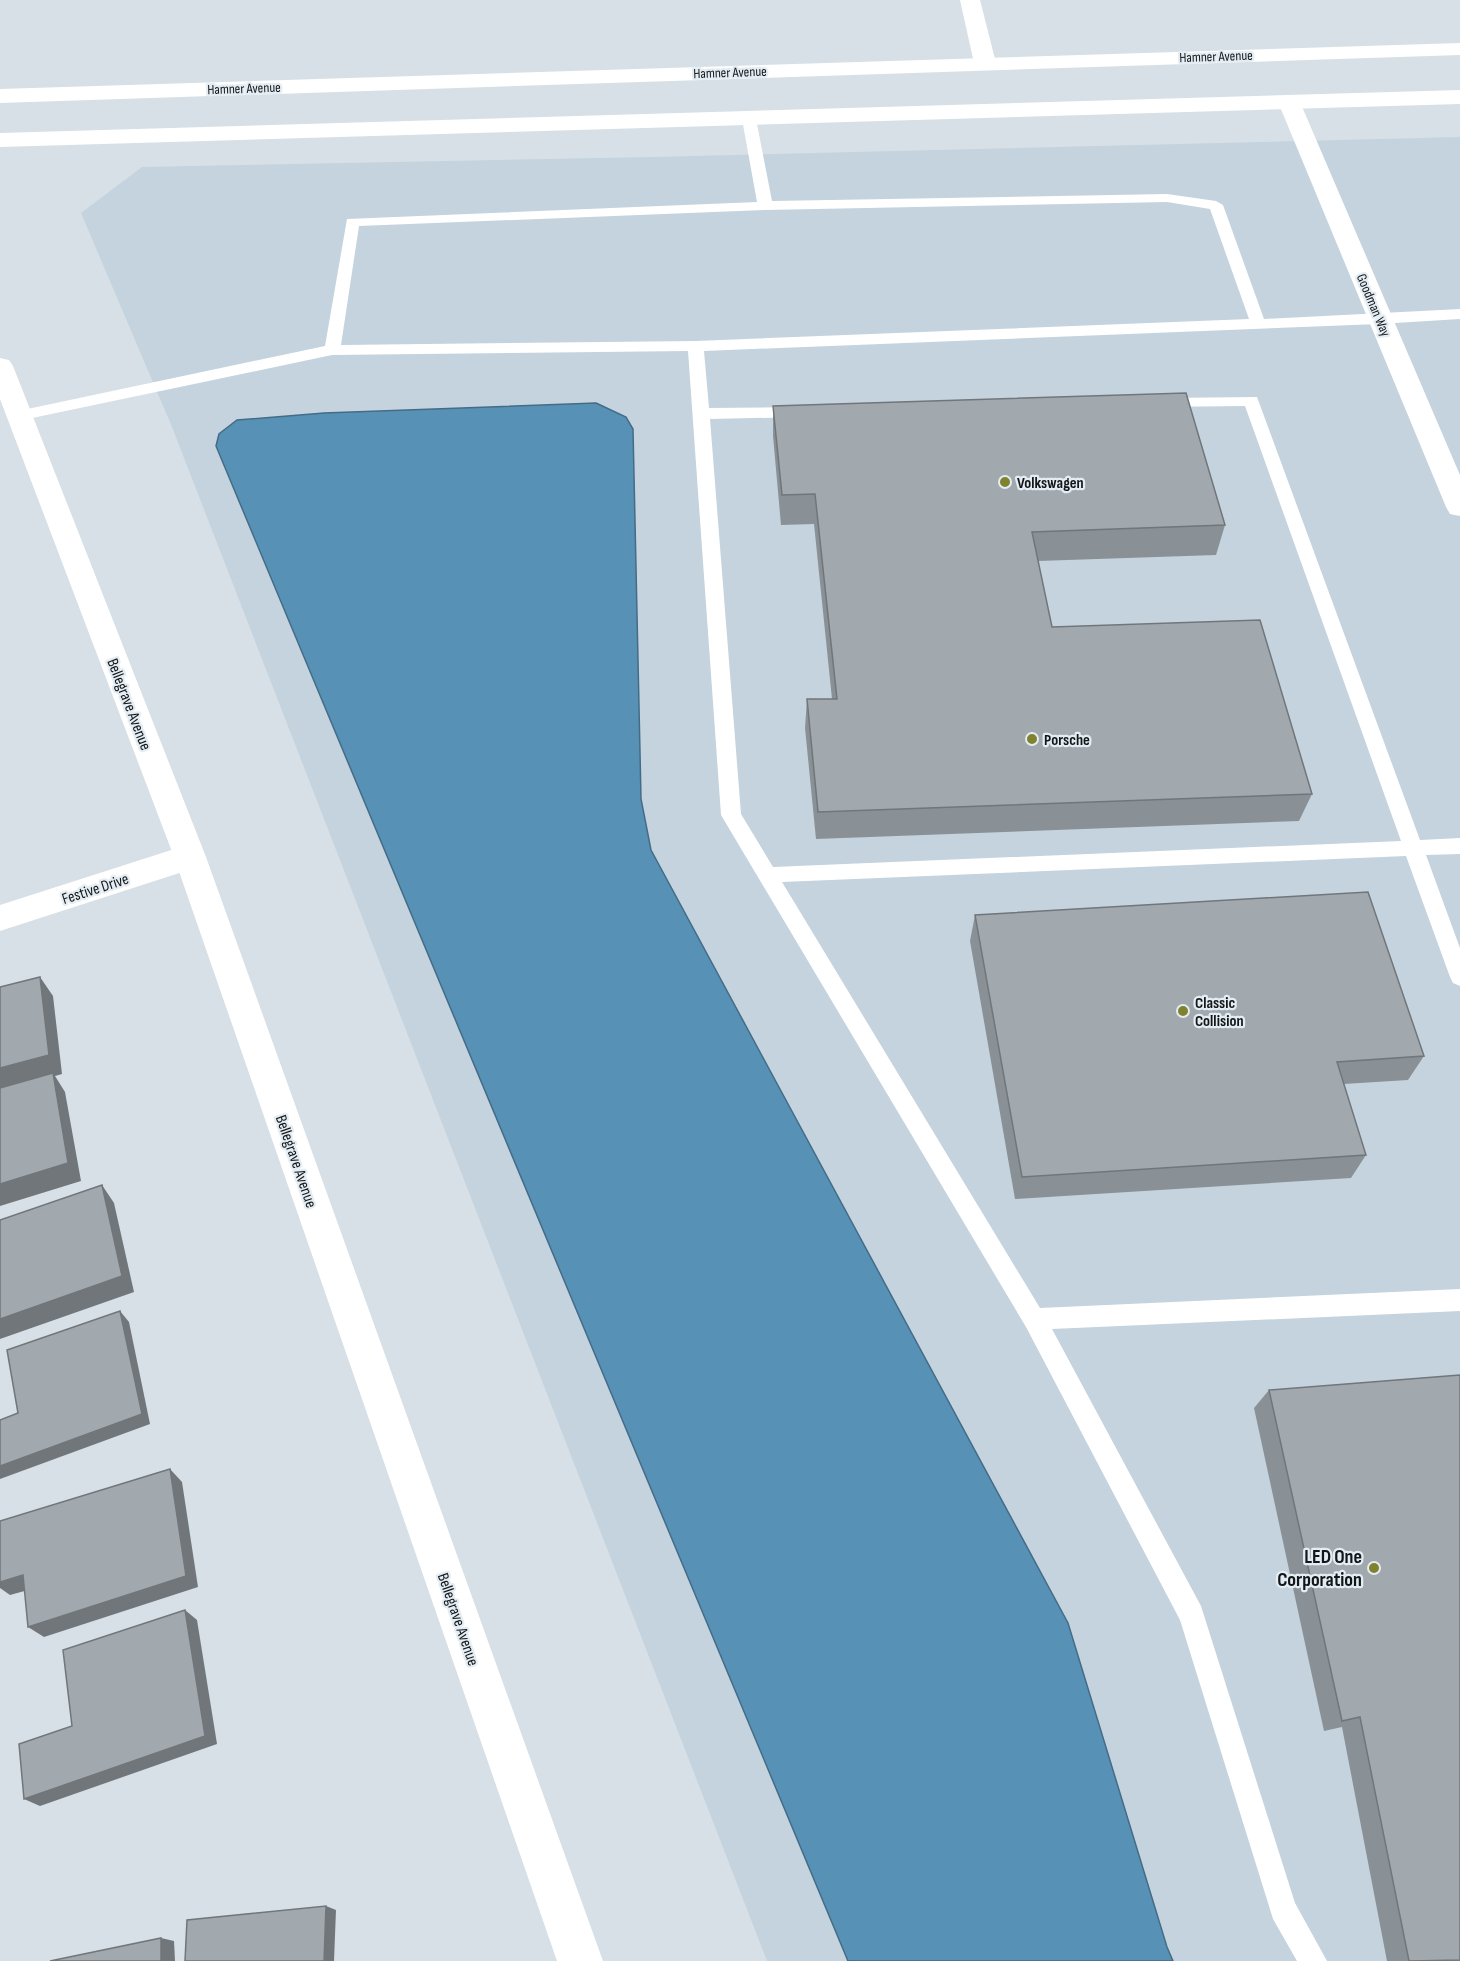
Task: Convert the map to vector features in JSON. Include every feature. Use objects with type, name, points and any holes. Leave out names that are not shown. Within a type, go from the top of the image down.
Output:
[{"type":"main road","points":[[971,6],[985,63]]},
{"type":"main road","name":"Hamner Avenue","points":[[0,96],[1460,49]]},
{"type":"main road","points":[[1289,102],[1307,81]]},
{"type":"main road","points":[[0,140],[1460,97]]},
{"type":"main road","name":"Goodman Way","points":[[1289,102],[1460,507]]},
{"type":"main road","name":"Bellegrave Avenue","points":[[0,366],[190,857],[580,1961]]},
{"type":"main road","name":"Festive Drive","points":[[0,918],[190,857]]},
{"type":"lane","points":[[749,119],[765,206]]},
{"type":"lane","points":[[332,350],[352,222],[765,206],[1167,198],[1216,204],[1258,323]]},
{"type":"lane","points":[[18,416],[332,350],[696,346],[1460,314]]},
{"type":"lane","points":[[696,346],[731,815],[1034,1319],[1192,1615],[1283,1909],[1313,1961]]},
{"type":"lane","points":[[1144,403],[1251,401],[1460,977]]},
{"type":"lane","points":[[701,414],[821,411]]},
{"type":"lane","points":[[766,874],[1460,846]]},
{"type":"lane","points":[[1034,1319],[1460,1300]]},
{"type":"shaded area","points":[[1460,137],[1460,1961],[767,1961],[172,427],[81,213],[142,167]]},
{"type":"water","points":[[596,403],[626,417],[633,429],[641,799],[651,850],[1068,1623],[1173,1961],[848,1961],[216,446],[219,434],[237,420],[324,413]]},
{"type":"building","points":[[1186,393],[1225,525],[1032,532],[1052,627],[1260,620],[1312,794],[818,812],[807,699],[837,699],[815,494],[782,495],[773,406]]},
{"type":"building","name":"Classic Collision","points":[[1368,892],[1424,1056],[1337,1062],[1366,1155],[1022,1177],[975,915]]},
{"type":"building","points":[[40,977],[49,1055],[0,1068],[0,987]]},
{"type":"building","points":[[53,1073],[68,1163],[0,1184],[0,1088]]},
{"type":"building","points":[[102,1185],[122,1276],[0,1319],[0,1220]]},
{"type":"building","points":[[120,1311],[142,1414],[0,1466],[0,1420],[18,1413],[7,1350]]},
{"type":"building","name":"LED One Corporation","points":[[1460,1375],[1460,1960],[1409,1961],[1360,1717],[1342,1721],[1269,1390]]},
{"type":"building","points":[[170,1469],[186,1576],[28,1627],[23,1575],[0,1582],[0,1521]]},
{"type":"building","points":[[185,1610],[205,1736],[24,1799],[19,1744],[72,1726],[63,1650]]},
{"type":"building","points":[[326,1906],[324,1961],[185,1961],[187,1920]]},
{"type":"building","points":[[161,1938],[161,1961],[50,1961]]},
{"type":"place","name":"Volkswagen","points":[[1005,482]]},
{"type":"place","name":"Porsche","points":[[1032,739]]},
{"type":"place","name":"Classic Collision","points":[[1183,1011]]},
{"type":"place","name":"LED One Corporation","points":[[1374,1568]]}]
